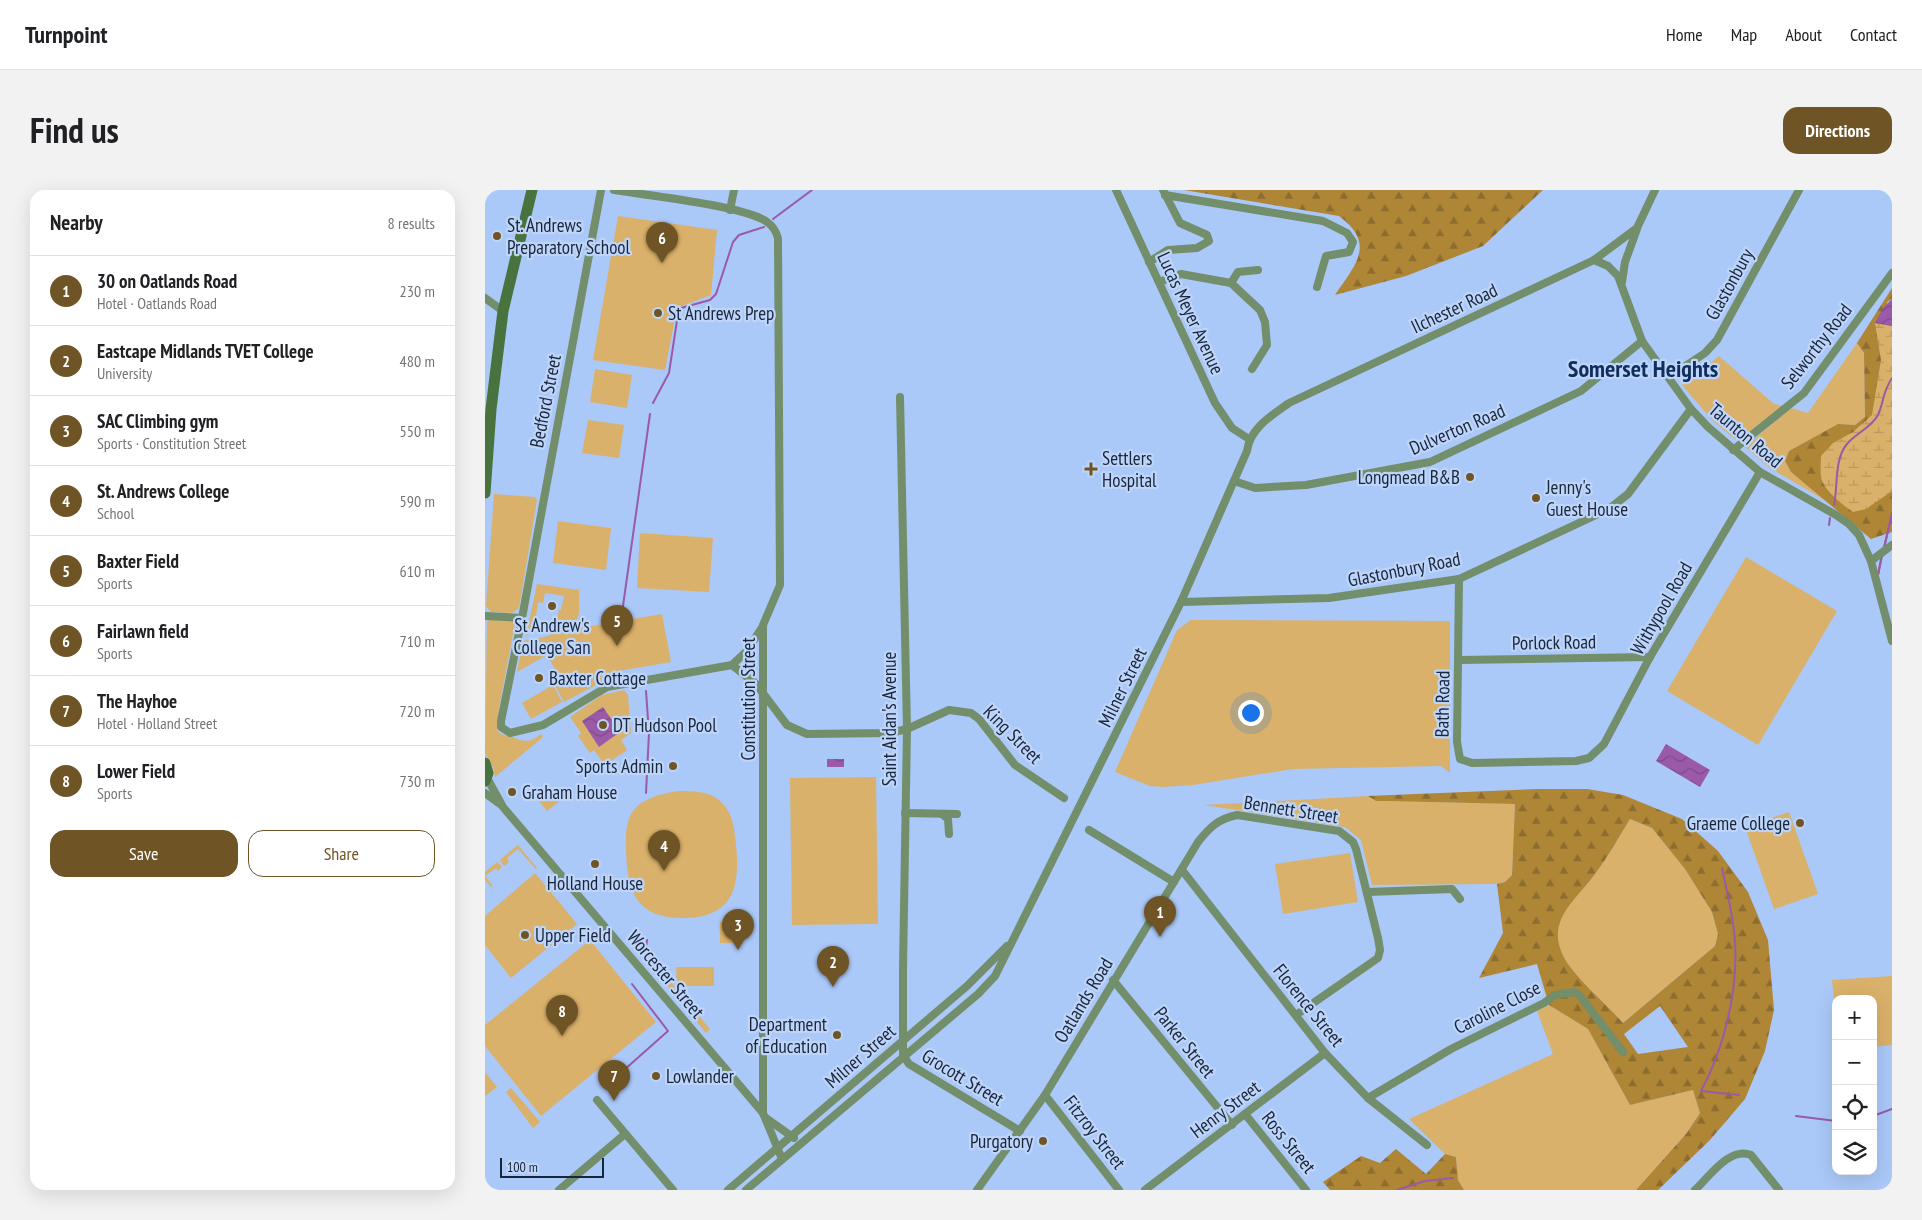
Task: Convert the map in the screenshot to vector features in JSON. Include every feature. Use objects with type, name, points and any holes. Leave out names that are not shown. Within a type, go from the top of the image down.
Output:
[{"type":"main road","points":[[485,493],[488,406],[503,311],[531,190]]},
{"type":"main road","points":[[485,763],[486,780]]},
{"type":"street","name":"Bedford Street","points":[[601,190],[522,618],[502,713],[501,727],[507,732],[518,733],[543,725],[607,687],[732,665]]},
{"type":"street","points":[[613,190],[730,210],[733,190]]},
{"type":"street","name":"Lucas Meyer Avenue","points":[[1116,190],[1222,416],[1233,428],[1249,439]]},
{"type":"street","name":"Ilchester Road","points":[[1249,439],[1266,420],[1289,403],[1594,260],[1637,228],[1655,190]]},
{"type":"street","name":"Glastonbury","points":[[1669,377],[1705,353],[1717,340],[1799,190]]},
{"type":"street","points":[[1149,262],[1168,250],[1197,248],[1209,241],[1207,235],[1180,223],[1164,192]]},
{"type":"street","points":[[1164,192],[1323,221],[1347,233],[1353,242],[1351,249],[1349,252],[1326,256],[1317,286]]},
{"type":"street","name":"Constitution Street","points":[[730,210],[756,217],[767,222],[775,229],[778,238],[780,262],[780,585],[763,625],[765,698],[764,1115]]},
{"type":"street","points":[[1621,282],[1625,262],[1637,228]]},
{"type":"street","name":"Taunton Road","points":[[1594,260],[1614,270],[1621,282],[1642,341],[1691,409],[1733,450],[1760,472],[1849,524],[1859,535],[1871,561],[1892,641]]},
{"type":"street","points":[[1231,283],[1237,272],[1258,270]]},
{"type":"street","name":"Selworthy Road","points":[[1733,450],[1805,393],[1892,272]]},
{"type":"street","points":[[1159,282],[1181,274],[1231,283],[1260,310],[1265,322],[1267,345],[1259,361],[1252,369]]},
{"type":"street","points":[[485,298],[503,311]]},
{"type":"street","name":"Dulverton Road","points":[[1233,482],[1255,488],[1306,485],[1417,466],[1430,462],[1581,391],[1642,341]]},
{"type":"street","name":"Saint Aidan's Avenue","points":[[900,398],[907,729],[902,1041]]},
{"type":"street","name":"Glastonbury Road","points":[[1181,602],[1329,598],[1459,579],[1609,509],[1628,494],[1691,409]]},
{"type":"street","name":"Milner Street","points":[[746,1190],[903,1055],[988,985],[1001,966],[1181,602],[1247,451],[1249,439]]},
{"type":"street","name":"Withypool Road","points":[[1589,758],[1604,744],[1650,657],[1760,472]]},
{"type":"street","points":[[1871,561],[1892,545]]},
{"type":"street","name":"Bath Road","points":[[1459,579],[1457,751],[1460,758],[1465,762],[1576,761],[1589,758]]},
{"type":"street","points":[[485,616],[522,618]]},
{"type":"street","points":[[732,665],[747,652],[763,625]]},
{"type":"street","name":"Porlock Road","points":[[1459,660],[1650,657]]},
{"type":"street","name":"King Street","points":[[732,665],[756,684],[787,725],[807,734],[890,733],[907,729],[949,710],[971,713],[979,719],[1015,765],[1064,798]]},
{"type":"street","name":"Worcester Street","points":[[486,780],[503,807],[764,1115],[792,1136],[799,1144]]},
{"type":"street","name":"Worcester Street","points":[[485,793],[503,807]]},
{"type":"street","points":[[905,813],[957,814]]},
{"type":"street","points":[[942,814],[949,819],[949,834]]},
{"type":"street","name":"Bennett Street","points":[[1213,824],[1224,818],[1237,815],[1339,831],[1353,842],[1380,950],[1378,958],[1295,1014]]},
{"type":"street","name":"Oatlands Road","points":[[977,1190],[1045,1095],[1198,842],[1213,824]]},
{"type":"street","points":[[1089,830],[1174,882]]},
{"type":"street","name":"Florence Street","points":[[1182,870],[1325,1053],[1368,1098],[1427,1145]]},
{"type":"street","points":[[1367,892],[1452,889],[1460,899]]},
{"type":"street","name":"Milner Street","points":[[728,1190],[967,986],[1011,943]]},
{"type":"street","name":"Parker Street","points":[[1113,980],[1232,1125]]},
{"type":"street","name":"Caroline Close","points":[[1368,1098],[1451,1049],[1544,1003],[1555,995],[1568,991],[1575,992],[1580,996],[1623,1052]]},
{"type":"street","name":"Grocott Street","points":[[902,1041],[903,1055],[909,1064],[1020,1131]]},
{"type":"street","name":"Henry Street","points":[[1145,1190],[1325,1053]]},
{"type":"street","name":"Fitzroy Street","points":[[1045,1095],[1119,1190]]},
{"type":"street","points":[[597,1100],[673,1190]]},
{"type":"street","name":"Ross Street","points":[[1245,1114],[1306,1190]]},
{"type":"street","name":"Worcester Street","points":[[764,1115],[776,1149],[782,1159]]},
{"type":"street","points":[[559,1190],[625,1134]]},
{"type":"street","points":[[1695,1190],[1730,1157],[1739,1153],[1751,1155],[1779,1190]]},
{"type":"green space","points":[[1184,190],[1543,190],[1483,246],[1406,276],[1335,295],[1355,264],[1359,255],[1360,245],[1351,226],[1339,216]]},
{"type":"green space","points":[[618,216],[717,230],[711,295],[677,308],[665,370],[593,360]]},
{"type":"green space","points":[[1892,288],[1892,299],[1887,302],[1892,326],[1892,532],[1871,539],[1791,472],[1785,461],[1789,451],[1838,424],[1855,425],[1865,417],[1864,353],[1857,343]]},
{"type":"green space","points":[[1875,323],[1892,326],[1892,491],[1866,509],[1853,512],[1834,497],[1823,482],[1821,477],[1821,456],[1833,443],[1853,432],[1872,415],[1881,360]]},
{"type":"green space","points":[[1857,343],[1864,353],[1865,417],[1855,425],[1838,424],[1789,451],[1785,461],[1791,472],[1828,502],[1770,468],[1745,447],[1791,408],[1808,413]]},
{"type":"green space","points":[[1719,356],[1774,404],[1783,406],[1745,435],[1735,439],[1713,421],[1682,385]]},
{"type":"green space","points":[[595,369],[632,375],[627,408],[590,402]]},
{"type":"green space","points":[[588,420],[624,425],[619,458],[582,453]]},
{"type":"green space","points":[[494,494],[535,497],[537,500],[519,608],[512,613],[491,612],[486,606]]},
{"type":"green space","points":[[558,521],[611,528],[606,570],[553,563]]},
{"type":"green space","points":[[640,533],[713,538],[709,592],[637,588]]},
{"type":"green space","points":[[1746,557],[1837,611],[1758,745],[1667,691]]},
{"type":"green space","points":[[537,584],[579,590],[579,613],[574,629],[662,614],[671,662],[601,674],[602,682],[564,702],[554,684],[561,680],[547,655],[517,672],[523,641],[550,635],[555,627],[559,610],[561,610],[564,596],[545,593],[543,603],[538,602],[535,624],[531,632],[526,636]]},
{"type":"green space","points":[[491,619],[513,621],[515,624],[499,708],[497,730],[504,735],[524,741],[534,739],[541,734],[543,737],[495,777],[493,767],[485,753],[487,622]]},
{"type":"green space","points":[[1191,620],[1450,621],[1450,773],[1441,766],[1293,769],[1193,785],[1163,787],[1150,786],[1115,772],[1177,630]]},
{"type":"green space","points":[[553,685],[562,702],[531,719],[522,703]]},
{"type":"green space","name":"DT Hudson Pool","points":[[624,690],[628,695],[631,733],[621,740],[627,750],[605,765],[594,750],[590,753],[578,736],[581,733],[570,717],[602,695]]},
{"type":"green space","points":[[876,777],[878,924],[792,925],[790,778]]},
{"type":"green space","points":[[1537,789],[1587,789],[1623,795],[1682,819],[1718,851],[1748,892],[1768,940],[1774,1010],[1765,1051],[1745,1099],[1710,1140],[1658,1190],[1636,1190],[1686,1134],[1700,1113],[1693,1090],[1630,1105],[1588,1029],[1549,1005],[1537,964],[1479,978],[1503,933],[1497,884],[1505,882],[1512,875],[1515,804],[1376,801],[1368,796]],"holes":[[[1630,819],[1652,828],[1685,869],[1712,912],[1718,934],[1715,946],[1623,1023],[1568,964],[1561,950],[1558,937],[1559,925],[1563,914],[1600,867]],[[1660,1006],[1688,1047],[1638,1054],[1624,1034]]]},
{"type":"green space","points":[[555,791],[566,796],[547,811],[533,794],[548,799]]},
{"type":"green space","points":[[679,791],[700,792],[710,795],[724,805],[730,815],[733,826],[737,859],[735,885],[731,896],[724,905],[715,912],[685,918],[655,914],[637,900],[629,878],[626,849],[627,825],[635,808],[649,799]]},
{"type":"green space","points":[[1368,796],[1376,801],[1515,804],[1512,875],[1505,882],[1497,884],[1372,885],[1361,840],[1345,827],[1204,805]]},
{"type":"green space","points":[[1789,812],[1818,894],[1774,909],[1745,827]]},
{"type":"green space","points":[[1630,819],[1652,828],[1685,869],[1712,912],[1718,934],[1715,946],[1623,1023],[1574,972],[1560,950],[1557,937],[1563,914],[1600,867]]},
{"type":"green space","points":[[518,845],[536,869],[518,849],[507,858],[509,862],[504,866],[500,860]]},
{"type":"green space","points":[[1350,853],[1358,902],[1283,914],[1275,864]]},
{"type":"green space","points":[[497,862],[502,867],[498,871],[496,868],[485,876],[485,872]]},
{"type":"green space","name":"Upper Field","points":[[535,873],[577,924],[511,978],[485,945],[485,916]]},
{"type":"green space","points":[[485,876],[493,886],[491,887],[485,880]]},
{"type":"green space","points":[[720,922],[743,922],[743,943],[720,943]]},
{"type":"green space","points":[[590,940],[656,1022],[541,1116],[485,1046],[485,1025]]},
{"type":"green space","points":[[649,963],[655,963],[710,1029],[706,1033]]},
{"type":"green space","points":[[676,967],[714,967],[714,986],[677,986]]},
{"type":"green space","points":[[1892,976],[1892,1045],[1877,1047],[1877,995],[1833,995],[1832,980]]},
{"type":"green space","points":[[1549,1005],[1588,1029],[1630,1105],[1693,1090],[1700,1113],[1686,1134],[1636,1190],[1464,1190],[1458,1180],[1456,1157],[1445,1154],[1409,1119],[1553,1054],[1537,1011]]},
{"type":"green space","points":[[485,1072],[497,1087],[485,1096]]},
{"type":"green space","points":[[511,1088],[540,1122],[533,1128],[506,1092]]},
{"type":"green space","points":[[1396,1149],[1426,1174],[1445,1154],[1456,1157],[1458,1180],[1464,1190],[1330,1190],[1323,1182],[1361,1156],[1380,1163]]},
{"type":"water","points":[[1892,299],[1892,326],[1875,323],[1883,308]]},
{"type":"water","points":[[603,707],[620,732],[599,747],[582,721]]},
{"type":"water","points":[[1666,744],[1710,770],[1700,787],[1656,761]]},
{"type":"water","points":[[827,759],[844,759],[844,767],[827,767]]},
{"type":"waterway","points":[[773,219],[812,190]]},
{"type":"waterway","points":[[653,403],[669,373],[678,314],[681,308],[710,300],[716,294],[733,242],[739,235],[764,227]]},
{"type":"waterway","points":[[1834,505],[1838,465],[1843,450],[1851,440],[1875,420],[1886,388],[1892,378]]},
{"type":"waterway","points":[[622,613],[650,414]]},
{"type":"waterway","points":[[1884,548],[1892,513]]},
{"type":"waterway","points":[[1884,548],[1892,514]]},
{"type":"waterway","points":[[1829,525],[1830,518]]},
{"type":"waterway","points":[[1878,575],[1882,555]]},
{"type":"waterway","points":[[1878,575],[1882,555]]},
{"type":"waterway","points":[[646,691],[649,733],[646,793]]},
{"type":"waterway","points":[[1722,868],[1732,915],[1735,961],[1734,980],[1732,1000],[1723,1038],[1701,1091],[1739,1095]]},
{"type":"waterway","points":[[645,959],[647,940]]},
{"type":"waterway","points":[[615,1078],[668,1031],[632,984]]},
{"type":"waterway","points":[[1877,1115],[1892,1109]]},
{"type":"waterway","points":[[1796,1116],[1832,1120]]},
{"type":"waterway","points":[[1397,1190],[1425,1181],[1453,1178]]},
{"type":"place","name":"St. Andrews Preparatory School","points":[[497,236]]},
{"type":"place","name":"Fairlawn field","points":[[662,263]]},
{"type":"place","name":"St Andrews Prep","points":[[658,313]]},
{"type":"place","name":"Settlers Hospital","points":[[1091,469]]},
{"type":"place","name":"Longmead B&B","points":[[1470,477]]},
{"type":"place","name":"Jenny's Guest House","points":[[1536,498]]},
{"type":"place","name":"St Andrew's College San","points":[[552,606]]},
{"type":"place","name":"Baxter Field","points":[[617,646]]},
{"type":"place","name":"Baxter Cottage","points":[[539,678]]},
{"type":"place","name":"DT Hudson Pool","points":[[603,725]]},
{"type":"place","name":"Sports Admin","points":[[673,766]]},
{"type":"place","name":"Graham House","points":[[512,792]]},
{"type":"place","name":"Graeme College","points":[[1800,823]]},
{"type":"place","name":"Holland House","points":[[595,864]]},
{"type":"place","name":"St. Andrews College","points":[[664,871]]},
{"type":"place","name":"Upper Field","points":[[525,935]]},
{"type":"place","name":"30 on Oatlands Road","points":[[1160,937]]},
{"type":"place","name":"SAC Climbing gym","points":[[738,950]]},
{"type":"place","name":"Eastcape Midlands TVET College","points":[[833,987]]},
{"type":"place","name":"Department of Education","points":[[837,1035]]},
{"type":"place","name":"Lower Field","points":[[562,1036]]},
{"type":"place","name":"Lowlander","points":[[656,1076]]},
{"type":"place","name":"The Hayhoe","points":[[614,1101]]},
{"type":"place","name":"Purgatory","points":[[1043,1141]]},
{"type":"district","name":"Somerset Heights","points":[[1643,368]]}]
